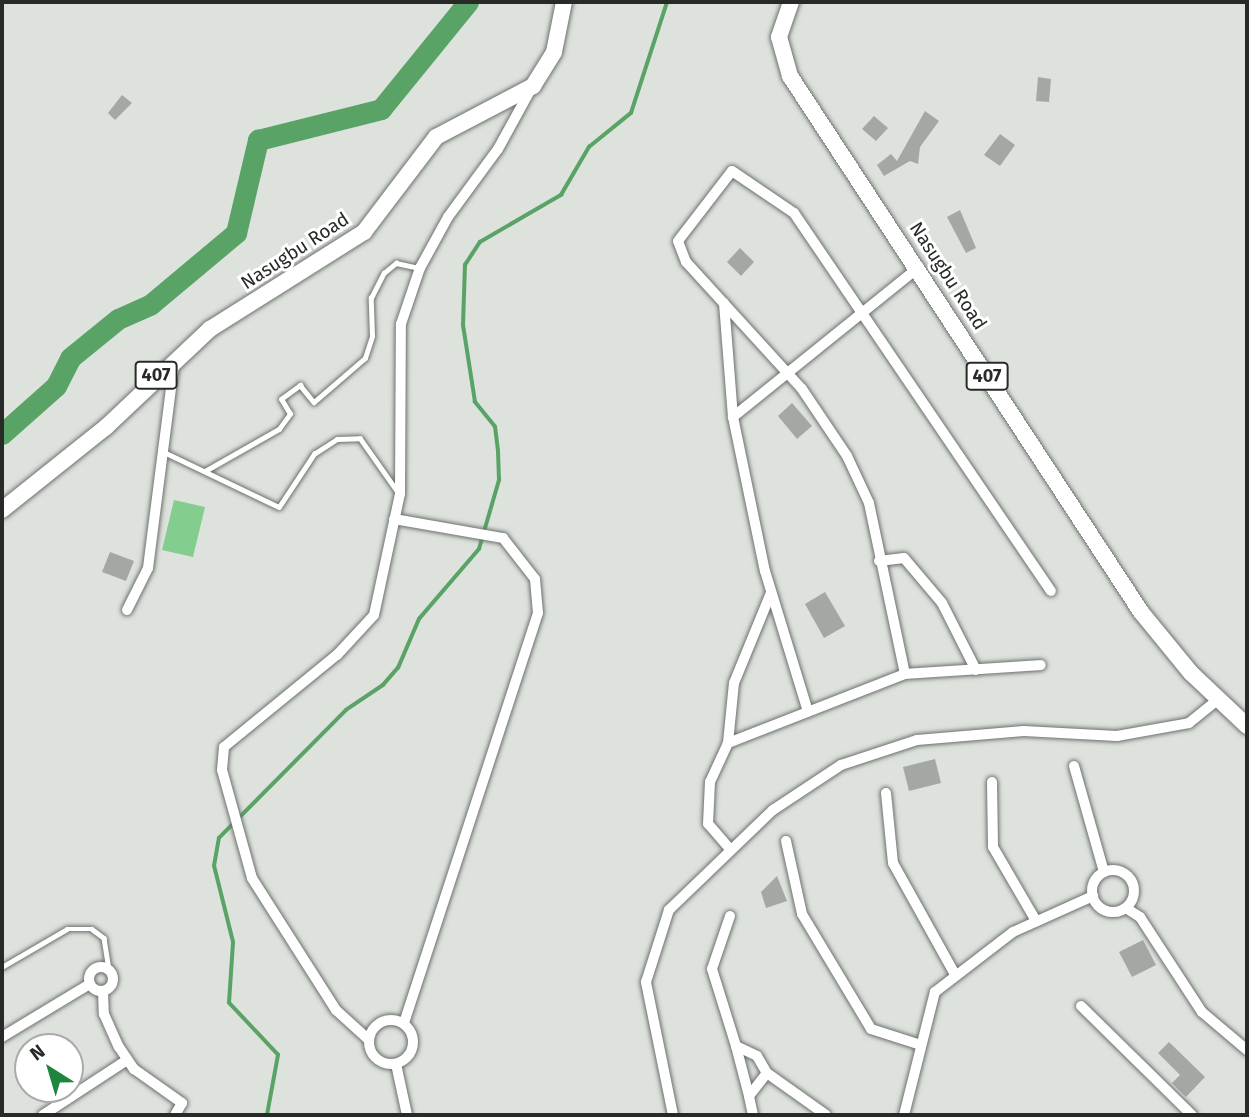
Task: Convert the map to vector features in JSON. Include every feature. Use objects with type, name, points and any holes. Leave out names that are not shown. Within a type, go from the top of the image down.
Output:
[{"type":"main road","points":[[533,86],[554,52],[564,2]]},
{"type":"main road","name":"Nasugbu Road","points":[[791,2],[780,24],[784,64],[919,267],[1141,612],[1219,699],[1247,726]]},
{"type":"main road","name":"Nasugbu Road","points":[[2,509],[106,427],[174,357],[364,232],[424,149],[450,126],[533,86]]},
{"type":"street","points":[[396,1064],[379,1061],[369,1041],[336,1010],[252,878],[247,849],[222,770],[224,747],[337,654],[374,615],[400,494],[401,324],[420,268],[533,86]]},
{"type":"street","points":[[905,674],[879,561],[869,503],[847,456],[787,372],[686,262],[678,241],[732,171],[794,213],[1051,591]]},
{"type":"street","points":[[733,417],[860,310],[919,267]]},
{"type":"street","points":[[724,303],[733,417],[771,593],[808,712]]},
{"type":"street","points":[[127,610],[148,568],[160,450],[174,357]]},
{"type":"street","points":[[394,519],[464,534],[503,538],[535,579],[538,613],[404,1024],[413,1047],[396,1064]]},
{"type":"street","points":[[879,561],[904,558],[942,603],[976,670]]},
{"type":"street","points":[[730,849],[708,824],[710,782],[728,743],[734,683],[771,593]]},
{"type":"street","points":[[728,743],[905,674],[1041,665]]},
{"type":"street","points":[[673,1115],[646,982],[669,911],[773,810],[841,765],[917,740],[1024,731],[1117,736],[1189,723],[1219,699]]},
{"type":"street","points":[[904,1115],[918,1044],[935,992],[1036,920],[1093,896],[1104,872],[1074,766]]},
{"type":"street","points":[[992,782],[993,847],[1036,920]]},
{"type":"street","points":[[886,793],[893,863],[956,976]]},
{"type":"street","points":[[786,841],[802,914],[871,1029],[918,1044]]},
{"type":"street","points":[[1104,872],[1117,870],[1133,882],[1126,908]]},
{"type":"street","points":[[1093,896],[1106,911],[1126,908],[1140,917],[1202,1012],[1247,1050]]},
{"type":"street","points":[[730,916],[712,969],[736,1046],[753,1115]]},
{"type":"street","points":[[2,1037],[90,984],[95,969],[109,970],[113,983],[103,991]]},
{"type":"street","points":[[90,984],[103,991]]},
{"type":"street","points":[[103,991],[104,1014],[127,1060],[182,1103],[175,1115]]},
{"type":"street","points":[[1081,1006],[1192,1115]]},
{"type":"street","points":[[369,1041],[382,1023],[404,1024]]},
{"type":"street","points":[[736,1046],[757,1056],[767,1073],[826,1115]]},
{"type":"street","points":[[43,1115],[127,1060]]},
{"type":"street","points":[[396,1064],[407,1115]]},
{"type":"street","points":[[749,1096],[767,1073]]},
{"type":"lane","points":[[205,471],[279,429],[290,414],[281,399],[300,385],[314,402],[365,358],[372,337],[371,298],[384,273],[396,263],[420,268]]},
{"type":"lane","points":[[160,450],[279,507],[314,454],[337,439],[360,438],[367,456],[400,494]]},
{"type":"lane","points":[[2,967],[67,929],[92,929],[104,938],[109,970]]},
{"type":"green space","points":[[174,500],[205,507],[193,557],[162,550]]},
{"type":"building","points":[[1038,77],[1051,79],[1049,102],[1036,101]]},
{"type":"building","points":[[122,95],[132,103],[115,120],[108,113]]},
{"type":"building","points":[[925,111],[939,121],[920,147],[918,164],[910,161],[884,176],[877,165],[891,154],[897,161]]},
{"type":"building","points":[[874,116],[888,128],[876,141],[862,129]]},
{"type":"building","points":[[1000,134],[1015,145],[1000,166],[984,155]]},
{"type":"building","points":[[960,210],[976,248],[966,253],[947,217]]},
{"type":"building","points":[[740,248],[754,262],[741,276],[727,262]]},
{"type":"building","points":[[792,403],[812,426],[797,439],[778,416]]},
{"type":"building","points":[[110,552],[134,561],[126,581],[102,572]]},
{"type":"building","points":[[825,592],[845,626],[824,638],[805,604]]},
{"type":"building","points":[[935,759],[941,783],[909,791],[903,767]]},
{"type":"building","points":[[777,876],[787,901],[766,908],[761,892]]},
{"type":"building","points":[[1143,940],[1156,965],[1132,977],[1119,952]]},
{"type":"building","points":[[1169,1042],[1205,1077],[1186,1097],[1172,1083],[1180,1075],[1158,1053]]},
{"type":"waterway","points":[[2,434],[56,386],[70,358],[118,319],[151,304],[236,233],[258,140],[381,109],[468,2]]},
{"type":"waterway","points":[[267,1115],[278,1055],[229,1003],[233,942],[214,866],[219,838],[346,710],[383,685],[398,668],[419,619],[479,549],[499,480],[498,451],[495,427],[475,402],[463,325],[465,265],[480,242],[561,195],[589,147],[631,113],[667,2]]}]
